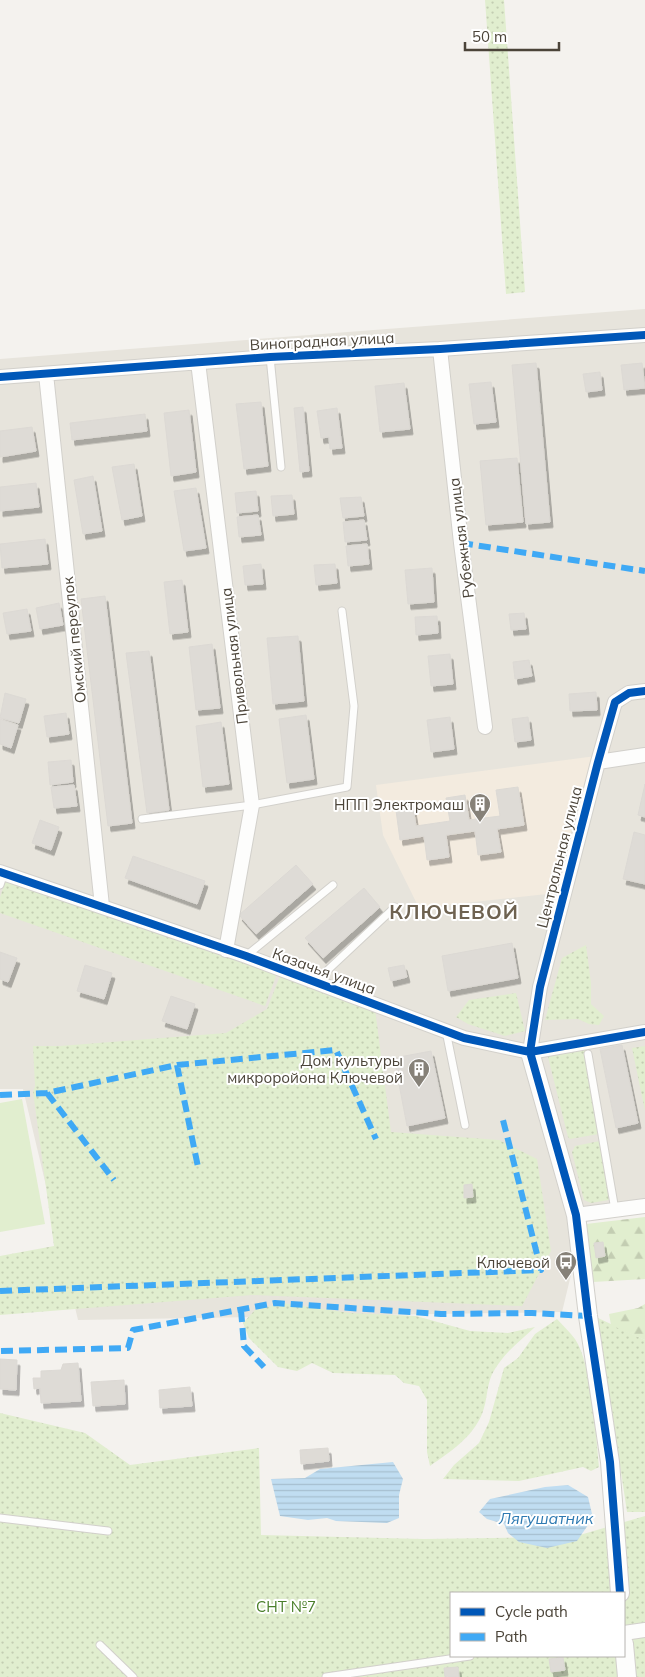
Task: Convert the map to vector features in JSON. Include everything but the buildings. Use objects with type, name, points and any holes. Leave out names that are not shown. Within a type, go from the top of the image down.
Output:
[{"type":"street","name":"Виноградная улица","points":[[0,377],[270,357],[440,349],[645,335]]},
{"type":"street","name":"Рубежная улица","points":[[440,349],[461,543],[485,727]]},
{"type":"street","name":"Привольная улица","points":[[198,362],[252,806],[226,950]]},
{"type":"street","name":"Омский переулок","points":[[46,374],[102,906]]},
{"type":"street","name":"Центральная улица","points":[[530,1052],[540,987],[615,702],[629,693],[645,691]]},
{"type":"street","points":[[598,762],[645,755]]},
{"type":"street","name":"Казачья улица","points":[[1,877],[102,906],[246,956],[464,1038],[530,1052],[645,1032]]},
{"type":"street","points":[[530,1052],[576,1215],[588,1316],[610,1462],[620,1592]]},
{"type":"street","points":[[576,1215],[645,1206]]},
{"type":"street","points":[[625,1633],[645,1630]]},
{"type":"street","points":[[625,1655],[627,1677]]},
{"type":"lane","points":[[270,357],[281,467]]},
{"type":"lane","points":[[142,818],[252,806],[347,787],[354,706],[342,611]]},
{"type":"lane","points":[[246,956],[333,885]]},
{"type":"lane","points":[[315,982],[395,907]]},
{"type":"lane","points":[[446,1031],[465,1125]]},
{"type":"lane","points":[[588,1054],[615,1210]]},
{"type":"lane","points":[[0,1518],[108,1531]]},
{"type":"lane","points":[[100,1645],[133,1677]]},
{"type":"lane","points":[[326,1677],[463,1657]]},
{"type":"shaded area","points":[[645,309],[645,1210],[584,1221],[562,1312],[78,1320],[23,1089],[0,1089],[0,359]]},
{"type":"shaded area","points":[[596,756],[556,893],[419,908],[383,835],[376,785]]},
{"type":"green space","points":[[485,0],[504,0],[525,292],[506,294]]},
{"type":"green space","points":[[8,874],[279,968],[265,1006],[0,913],[0,897]]},
{"type":"green space","points":[[586,945],[591,983],[591,1004],[604,1016],[599,1025],[589,1024],[578,1019],[545,1020],[562,958]]},
{"type":"green space","points":[[280,976],[375,1009],[391,1132],[499,1140],[537,1159],[551,1251],[522,1306],[252,1295],[0,1315],[0,1256],[54,1246],[33,1092],[35,1086],[33,1046],[60,1046],[226,1033],[267,1009]]},
{"type":"green space","points":[[516,993],[525,1031],[505,1036],[468,1024],[456,1017],[469,1000]]},
{"type":"green space","points":[[645,1046],[645,1111],[632,1048]]},
{"type":"green space","points":[[583,1047],[587,1051],[599,1134],[570,1139],[548,1057],[551,1052]]},
{"type":"green space","points":[[22,1099],[45,1224],[0,1232],[0,1103]]},
{"type":"green space","points":[[600,1141],[606,1145],[616,1196],[614,1199],[591,1203],[584,1200],[572,1152],[575,1146]]},
{"type":"green space","points":[[645,1217],[645,1279],[593,1282],[586,1224]]},
{"type":"green space","points":[[283,1303],[350,1313],[416,1316],[470,1331],[508,1333],[535,1327],[508,1352],[492,1374],[478,1423],[460,1444],[430,1466],[427,1452],[427,1400],[419,1386],[404,1383],[395,1375],[333,1373],[312,1363],[297,1371],[278,1367],[249,1338],[243,1323],[255,1310]]},
{"type":"green space","points":[[645,1304],[645,1340],[611,1325],[609,1314],[638,1308]]},
{"type":"green space","points":[[598,1318],[645,1340],[645,1512],[627,1512]]},
{"type":"green space","points":[[557,1319],[575,1339],[586,1365],[595,1419],[599,1467],[591,1471],[583,1467],[519,1481],[443,1479],[454,1465],[479,1443],[489,1422],[504,1368],[518,1358],[535,1334]]},
{"type":"green space","name":"СНТ №7","points":[[0,1413],[85,1433],[130,1465],[259,1448],[261,1535],[424,1539],[573,1537],[645,1516],[645,1677],[0,1677]]},
{"type":"water","points":[[393,1462],[403,1479],[399,1495],[399,1518],[387,1523],[336,1521],[327,1518],[308,1520],[280,1516],[271,1479],[305,1478],[320,1469]]},
{"type":"water","name":"Лягушатник","points":[[568,1485],[588,1497],[593,1518],[577,1541],[547,1548],[519,1542],[508,1533],[504,1524],[487,1519],[479,1512],[490,1499],[545,1487]]},
{"type":"marked path","points":[[461,543],[645,571]]},
{"type":"marked path","points":[[177,1065],[336,1050],[376,1139]]},
{"type":"marked path","points":[[0,1095],[47,1093],[177,1065],[198,1167]]},
{"type":"marked path","points":[[47,1093],[114,1180]]},
{"type":"marked path","points":[[0,1291],[541,1270],[503,1120]]},
{"type":"marked path","points":[[1,1351],[128,1348],[133,1330],[275,1303],[441,1314],[532,1313],[588,1316]]},
{"type":"marked path","points":[[241,1310],[244,1346],[264,1367]]},
{"type":"cycle path","points":[[0,377],[270,357],[440,349],[645,335]]},
{"type":"cycle path","points":[[620,1592],[610,1462],[588,1316],[576,1215],[530,1052],[540,987],[615,702],[629,693],[645,691]]},
{"type":"cycle path","points":[[0,872],[246,956],[464,1038],[530,1052],[645,1032]]},
{"type":"place","name":"НПП Электромаш","points":[[480,823]]},
{"type":"place","name":"Дом культуры микроройона Ключевой","points":[[419,1088]]},
{"type":"place","name":"Ключевой","points":[[566,1281]]},
{"type":"district","name":"КЛЮЧЕВОЙ","points":[[454,911]]}]
